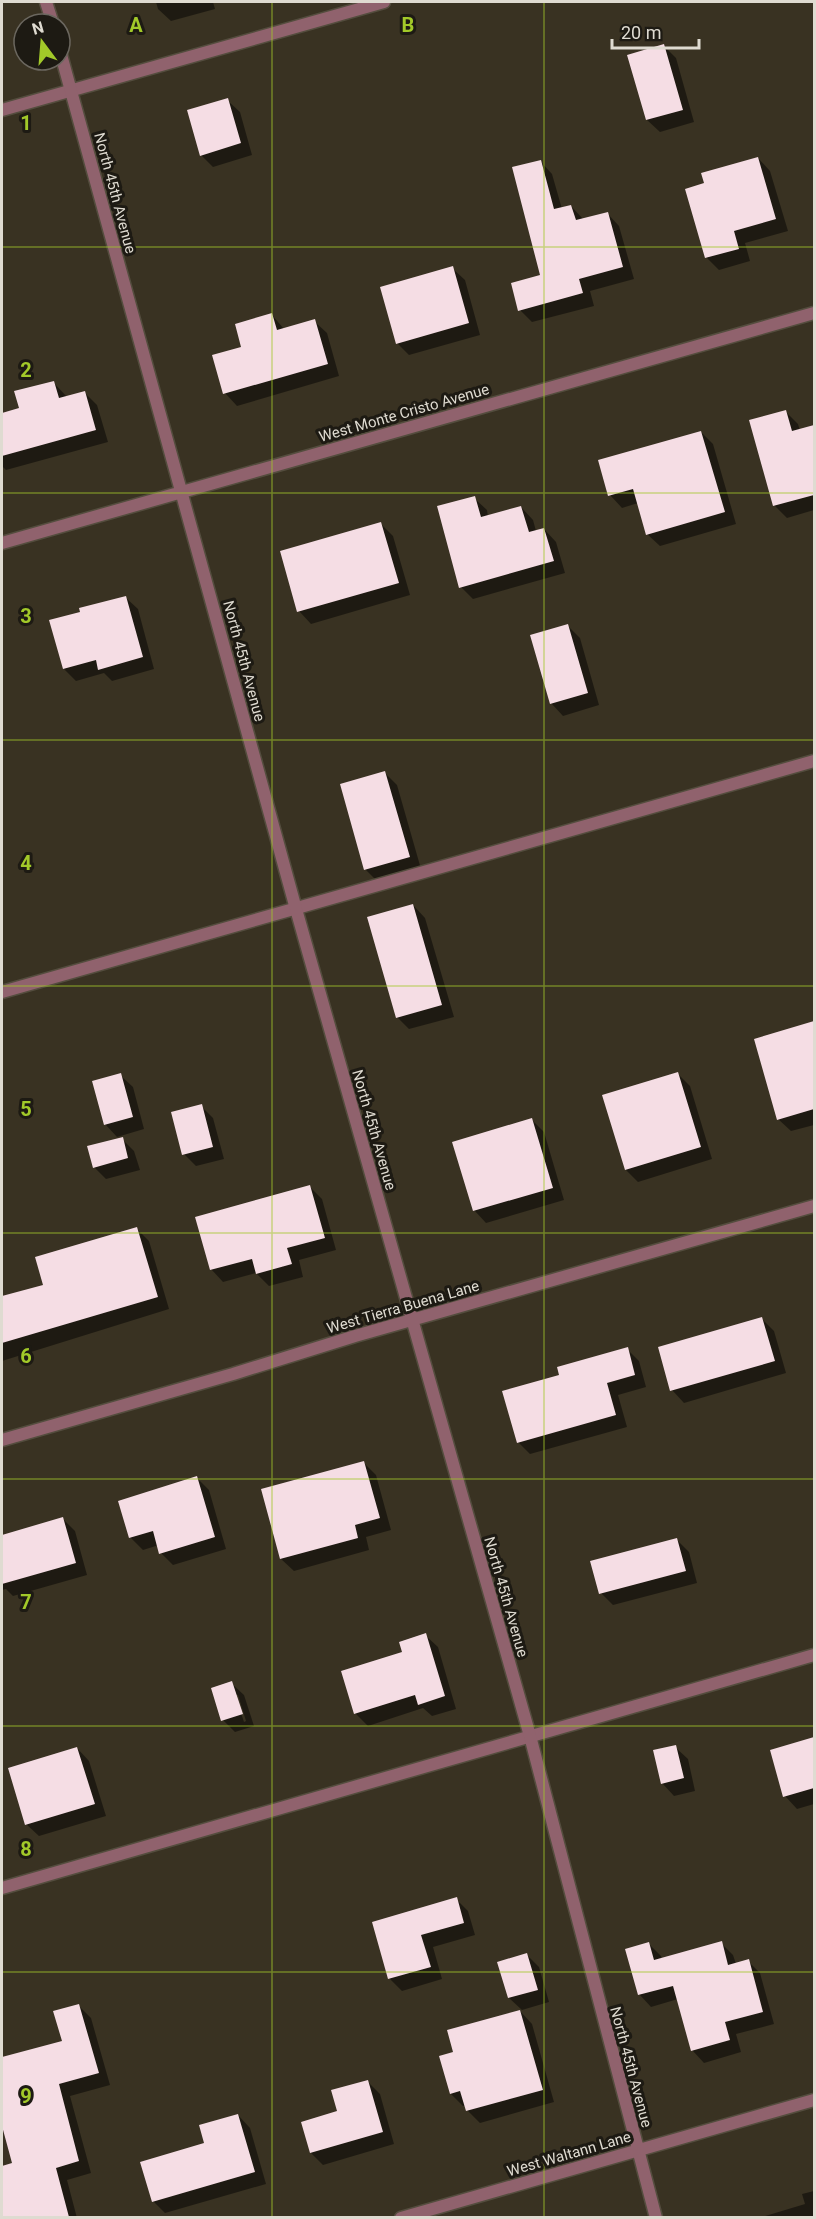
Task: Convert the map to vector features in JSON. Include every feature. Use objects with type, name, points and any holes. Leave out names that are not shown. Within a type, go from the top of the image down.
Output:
[{"type":"street","points":[[2,110],[384,2]]},
{"type":"street","name":"North 45th Avenue","points":[[66,72],[296,909],[530,1736],[656,2217]]},
{"type":"street","name":"West Monte Cristo Avenue","points":[[2,543],[814,313]]},
{"type":"street","points":[[2,992],[814,761]]},
{"type":"street","name":"West Tierra Buena Lane","points":[[2,1440],[814,1206]]},
{"type":"street","points":[[2,1888],[814,1655]]},
{"type":"street","name":"West Waltann Lane","points":[[401,2217],[814,2100]]},
{"type":"building","points":[[664,44],[683,110],[646,120],[627,55]]},
{"type":"building","points":[[228,98],[241,143],[200,156],[187,110]]},
{"type":"building","points":[[758,157],[776,219],[734,231],[739,249],[705,258],[685,189],[704,183],[701,173]]},
{"type":"building","points":[[541,160],[554,209],[571,205],[576,220],[608,212],[623,267],[579,279],[583,293],[518,311],[511,283],[540,275],[512,167]]},
{"type":"building","points":[[453,266],[469,323],[396,344],[380,287]]},
{"type":"building","points":[[272,313],[277,330],[315,319],[328,364],[223,394],[212,355],[241,347],[235,324]]},
{"type":"building","points":[[54,381],[59,398],[85,391],[96,430],[2,456],[2,413],[19,408],[14,391]]},
{"type":"building","points":[[786,410],[792,431],[814,425],[814,495],[773,506],[749,420]]},
{"type":"building","points":[[701,431],[725,512],[646,535],[633,489],[608,496],[598,460]]},
{"type":"building","points":[[475,496],[481,517],[521,506],[529,532],[544,528],[554,561],[459,588],[437,506]]},
{"type":"building","points":[[381,522],[399,583],[297,612],[280,551]]},
{"type":"building","points":[[126,596],[143,657],[98,670],[96,660],[63,669],[49,620],[80,612],[79,608]]},
{"type":"building","points":[[568,624],[588,693],[550,704],[530,635]]},
{"type":"building","points":[[385,771],[410,857],[364,870],[340,784]]},
{"type":"building","points":[[413,904],[442,1005],[396,1018],[367,917]]},
{"type":"building","points":[[814,1021],[814,1109],[777,1120],[754,1039]]},
{"type":"building","points":[[678,1072],[701,1147],[625,1170],[602,1095]]},
{"type":"building","points":[[121,1073],[133,1117],[104,1125],[92,1081]]},
{"type":"building","points":[[202,1104],[213,1147],[182,1155],[171,1112]]},
{"type":"building","points":[[532,1118],[553,1188],[473,1211],[452,1142]]},
{"type":"building","points":[[123,1137],[128,1158],[93,1168],[87,1146]]},
{"type":"building","points":[[310,1185],[325,1238],[287,1248],[292,1264],[256,1274],[252,1259],[210,1270],[195,1217]]},
{"type":"building","points":[[137,1227],[158,1297],[2,1343],[2,1296],[43,1285],[35,1257]]},
{"type":"building","points":[[762,1317],[775,1361],[670,1391],[658,1347]]},
{"type":"building","points":[[628,1347],[635,1375],[607,1383],[616,1415],[517,1443],[502,1391],[559,1375],[557,1367]]},
{"type":"building","points":[[364,1461],[380,1518],[355,1525],[358,1538],[280,1559],[261,1489]]},
{"type":"building","points":[[197,1476],[215,1537],[159,1554],[153,1531],[129,1538],[118,1501]]},
{"type":"building","points":[[63,1517],[76,1563],[2,1584],[2,1535]]},
{"type":"building","points":[[677,1538],[686,1571],[599,1594],[590,1561]]},
{"type":"building","points":[[426,1633],[445,1696],[418,1705],[415,1695],[354,1714],[341,1671],[402,1652],[399,1642]]},
{"type":"building","points":[[232,1681],[243,1714],[221,1721],[211,1688]]},
{"type":"building","points":[[814,1737],[814,1788],[783,1797],[770,1750]]},
{"type":"building","points":[[676,1745],[684,1778],[661,1784],[653,1750]]},
{"type":"building","points":[[77,1747],[95,1804],[25,1825],[8,1768]]},
{"type":"building","points":[[457,1897],[464,1923],[421,1935],[431,1967],[388,1979],[372,1922]]},
{"type":"building","points":[[722,1941],[728,1965],[749,1959],[763,2012],[725,2022],[730,2040],[691,2051],[673,1986],[638,1995],[625,1949],[649,1942],[654,1960]]},
{"type":"building","points":[[527,1953],[538,1990],[508,1998],[497,1962]]},
{"type":"building","points":[[79,2004],[99,2073],[59,2084],[79,2161],[56,2168],[69,2217],[2,2217],[2,2166],[12,2163],[2,2126],[2,2057],[62,2041],[53,2011]]},
{"type":"building","points":[[520,2010],[543,2090],[466,2111],[460,2091],[450,2094],[439,2056],[453,2052],[447,2030]]},
{"type":"building","points":[[368,2080],[383,2132],[310,2153],[301,2122],[337,2111],[331,2090]]},
{"type":"building","points":[[238,2114],[255,2172],[152,2202],[140,2162],[204,2143],[199,2125]]}]
